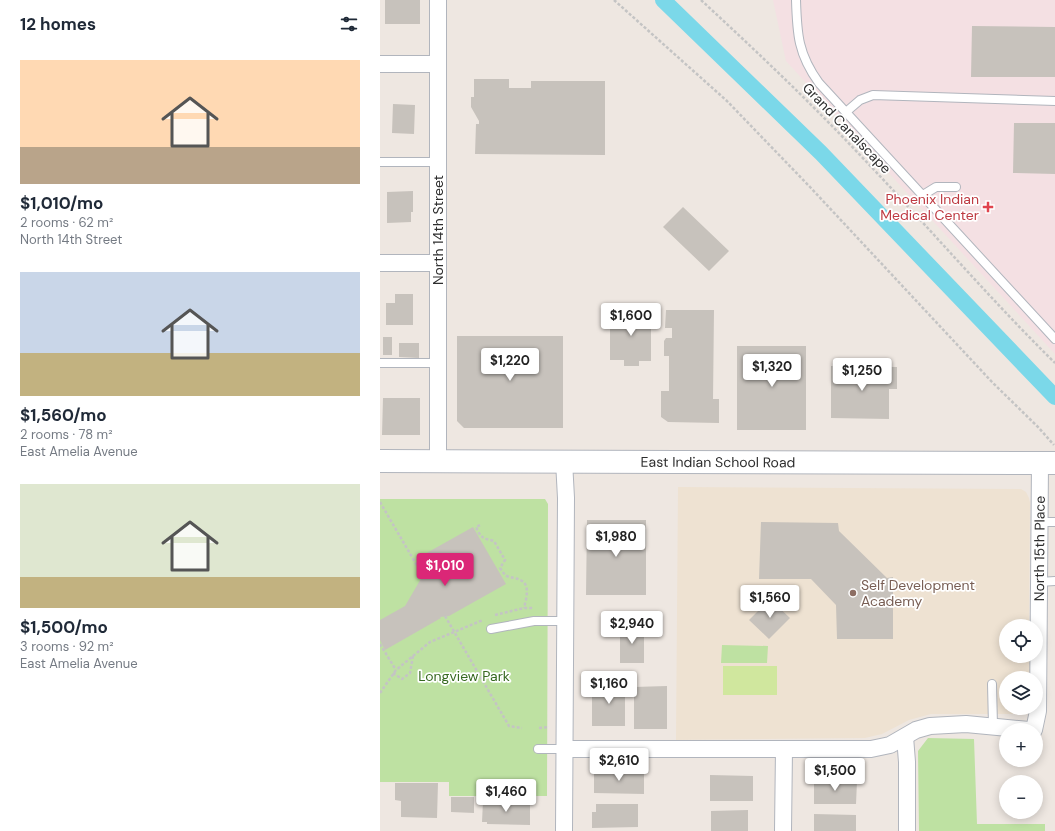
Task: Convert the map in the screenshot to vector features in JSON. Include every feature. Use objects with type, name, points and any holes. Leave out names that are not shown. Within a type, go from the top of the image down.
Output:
[{"type":"main road","name":"East Indian School Road","points":[[380,461],[1047,463]]},
{"type":"street","name":"North 14th Street","points":[[438,0],[438,461]]},
{"type":"street","points":[[380,64],[438,64]]},
{"type":"street","points":[[380,263],[438,263]]},
{"type":"street","points":[[564,461],[566,498],[564,831]]},
{"type":"street","name":"North 15th Place","points":[[1035,723],[1038,711],[1047,582],[1047,463]]},
{"type":"street","points":[[565,749],[871,749],[890,746],[916,730],[930,726],[966,724],[999,727]]},
{"type":"street","points":[[905,737],[907,762],[907,831]]},
{"type":"street","points":[[783,831],[784,748]]},
{"type":"lane","points":[[796,0],[797,31],[801,48],[809,69],[846,112],[1055,339]]},
{"type":"lane","points":[[846,112],[860,100],[872,95],[1055,101]]},
{"type":"lane","points":[[380,162],[438,162]]},
{"type":"lane","points":[[923,195],[936,188],[956,187]]},
{"type":"lane","points":[[380,363],[438,363]]},
{"type":"lane","points":[[491,629],[534,621],[565,621]]},
{"type":"lane","points":[[992,684],[994,726]]},
{"type":"lane","points":[[538,749],[565,749]]},
{"type":"path","points":[[614,0],[727,101],[810,187],[992,382],[1039,428],[1055,446]]},
{"type":"path","name":"Grand Canalscape","points":[[701,0],[780,74],[859,153],[985,291],[1055,363]]},
{"type":"path","points":[[380,502],[423,576]]},
{"type":"path","points":[[480,525],[476,527],[480,536],[494,541],[505,560],[500,568],[505,575],[521,580],[526,584],[527,590],[524,608]]},
{"type":"path","points":[[489,617],[524,608],[538,608]]},
{"type":"path","points":[[445,616],[509,726],[522,728]]},
{"type":"path","points":[[380,693],[393,673],[430,642],[485,619]]},
{"type":"path","points":[[380,644],[396,670]]},
{"type":"path","points":[[393,673],[402,679],[410,673],[413,656]]},
{"type":"path","points":[[539,728],[549,727]]},
{"type":"shaded area","name":"Phoenix Indian Medical Center","points":[[773,0],[1055,0],[1055,354],[786,61]]},
{"type":"shaded area","name":"Self Development Academy","points":[[678,487],[1021,489],[1026,492],[1030,503],[1029,619],[999,619],[999,663],[1030,663],[1030,671],[999,671],[999,714],[931,714],[909,720],[882,734],[865,738],[676,740]]},
{"type":"green space","name":"Longview Park","points":[[380,499],[545,499],[548,504],[547,796],[449,796],[449,782],[380,782]]},
{"type":"green space","points":[[722,645],[768,646],[767,663],[721,663]]},
{"type":"green space","points":[[723,666],[777,666],[777,695],[723,695]]},
{"type":"green space","points":[[928,738],[974,739],[977,824],[1045,824],[1045,831],[919,831],[918,751]]},
{"type":"building","points":[[385,0],[420,0],[420,24],[385,24]]},
{"type":"building","points":[[972,26],[1055,27],[1055,77],[971,77]]},
{"type":"building","points":[[474,79],[509,79],[509,88],[531,88],[531,81],[605,81],[605,155],[475,154],[476,124],[479,124],[479,121],[471,107],[471,97],[474,97]]},
{"type":"building","points":[[393,104],[415,105],[414,134],[392,133]]},
{"type":"building","points":[[1014,123],[1055,123],[1055,174],[1013,173]]},
{"type":"building","points":[[413,191],[413,212],[411,212],[411,222],[387,223],[387,192]]},
{"type":"building","points":[[683,207],[729,251],[709,271],[663,227]]},
{"type":"building","points":[[395,294],[413,294],[413,325],[386,325],[386,303],[395,303]]},
{"type":"building","points":[[666,310],[714,310],[713,399],[719,399],[719,423],[668,422],[661,417],[661,391],[669,391],[669,356],[664,356],[664,341],[666,338],[672,338],[672,328],[665,328]]},
{"type":"building","points":[[610,311],[651,311],[651,361],[639,361],[639,366],[624,366],[624,360],[610,360]]},
{"type":"building","points":[[457,336],[563,336],[563,428],[464,428],[457,421]]},
{"type":"building","points":[[383,337],[392,337],[392,355],[383,355]]},
{"type":"building","points":[[399,343],[419,343],[419,358],[399,357]]},
{"type":"building","points":[[737,346],[806,346],[806,430],[737,430]]},
{"type":"building","points":[[831,366],[897,367],[897,389],[889,389],[889,419],[831,418]]},
{"type":"building","points":[[383,398],[420,398],[420,435],[382,435]]},
{"type":"building","points":[[587,520],[646,520],[646,595],[586,595]]},
{"type":"building","points":[[761,522],[838,523],[839,531],[887,578],[893,577],[893,639],[837,639],[836,605],[811,579],[759,579]]},
{"type":"building","points":[[473,527],[506,584],[449,616],[440,617],[441,618],[385,650],[380,640],[380,620],[405,606],[429,565],[423,555]]},
{"type":"building","points":[[770,599],[790,618],[769,639],[749,620]]},
{"type":"building","points":[[620,627],[644,627],[644,663],[620,663]]},
{"type":"building","points":[[625,683],[625,726],[592,726],[592,684]]},
{"type":"building","points":[[667,686],[667,729],[634,729],[634,687]]},
{"type":"building","points":[[594,771],[644,771],[644,794],[594,793]]},
{"type":"building","points":[[710,775],[753,776],[753,801],[710,801]]},
{"type":"building","points":[[814,781],[857,781],[856,804],[814,804]]},
{"type":"building","points":[[395,783],[438,783],[437,818],[401,817],[401,801],[395,800]]},
{"type":"building","points":[[451,797],[474,797],[474,813],[451,812]]},
{"type":"building","points":[[483,801],[530,803],[530,825],[487,824],[487,822],[482,822]]},
{"type":"building","points":[[596,804],[638,804],[638,827],[592,828],[592,812],[596,812]]},
{"type":"building","points":[[748,810],[748,831],[711,831],[711,811]]},
{"type":"building","points":[[814,814],[856,815],[856,831],[814,831]]},
{"type":"waterway","points":[[663,0],[821,153],[1055,397]]},
{"type":"place","name":"Phoenix Indian Medical Center","points":[[988,207]]},
{"type":"place","name":"Self Development Academy","points":[[853,593]]}]
